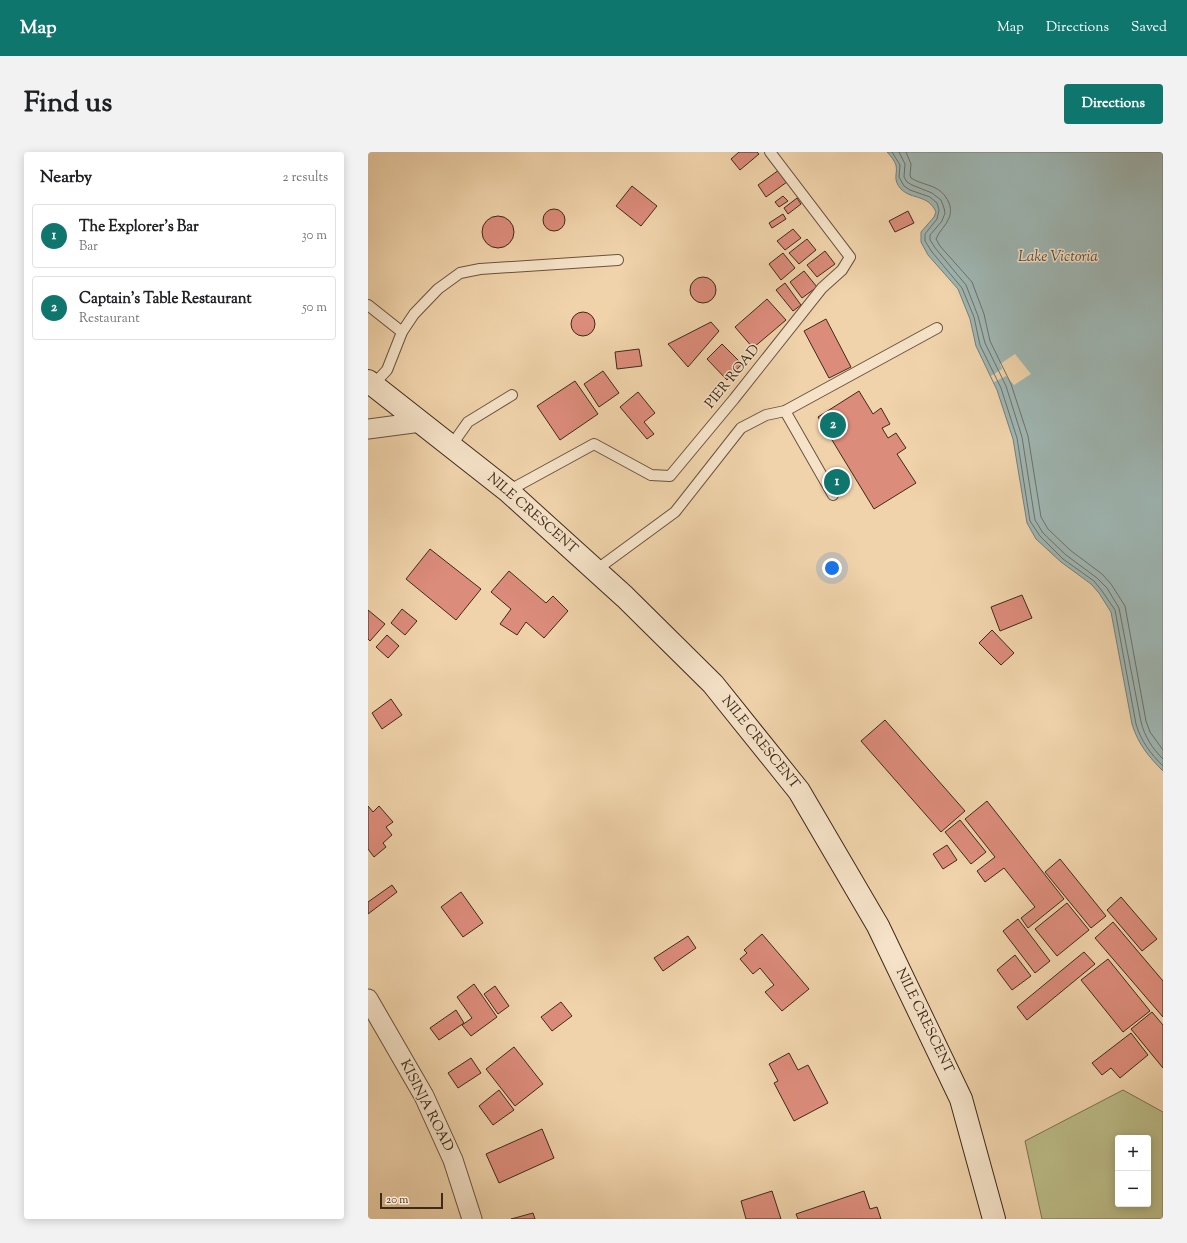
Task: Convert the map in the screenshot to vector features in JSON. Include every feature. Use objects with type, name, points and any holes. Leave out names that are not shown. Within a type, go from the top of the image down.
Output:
[{"type":"street","name":"NILE CRESCENT","points":[[371,383],[508,491],[625,597],[713,684],[799,791],[878,926],[961,1099],[994,1219]]},
{"type":"street","points":[[368,429],[421,422]]},
{"type":"street","name":"KISINJA ROAD","points":[[368,999],[424,1096],[453,1160],[472,1219]]},
{"type":"lane","name":"PIER ROAD","points":[[508,491],[594,444],[651,475],[670,476],[734,399],[822,288],[842,270],[850,257],[770,152]]},
{"type":"lane","points":[[371,383],[387,370],[402,332],[414,314],[433,294],[460,273],[480,269],[618,260]]},
{"type":"lane","points":[[368,305],[402,332]]},
{"type":"lane","points":[[596,570],[675,512],[741,428],[766,415],[785,411],[937,328]]},
{"type":"lane","points":[[451,446],[468,422],[512,395]]},
{"type":"lane","points":[[785,411],[833,495]]},
{"type":"green space","points":[[1123,1090],[1163,1112],[1163,1219],[1042,1219],[1025,1141]]},
{"type":"water","name":"Lake Victoria","points":[[887,152],[1163,152],[1163,771],[1144,750],[1134,731],[1111,612],[1099,593],[1091,584],[1061,562],[1036,539],[1027,523],[1013,439],[997,390],[976,346],[970,319],[958,289],[928,255],[921,242],[921,232],[934,217],[936,212],[929,202],[910,195],[901,189],[896,179],[896,165]]},
{"type":"pier","points":[[1015,354],[1031,374],[1014,385],[1006,376],[994,382],[991,376],[1002,369],[1000,364]]},
{"type":"building","points":[[739,152],[757,152],[759,154],[740,170],[731,159]]},
{"type":"building","points":[[779,170],[787,182],[766,197],[758,185]]},
{"type":"building","points":[[632,186],[657,206],[641,226],[616,206]]},
{"type":"building","points":[[783,196],[788,201],[779,207],[775,202]]},
{"type":"building","points":[[797,198],[801,204],[788,214],[784,208]]},
{"type":"building","points":[[554,209],[562,212],[565,220],[562,228],[554,231],[546,228],[543,220],[546,212]]},
{"type":"building","points":[[908,211],[914,223],[895,232],[889,221]]},
{"type":"building","points":[[783,214],[786,219],[772,228],[769,223]]},
{"type":"building","points":[[498,216],[509,221],[514,232],[509,243],[498,248],[487,243],[482,232],[487,221]]},
{"type":"building","points":[[793,229],[801,238],[785,250],[777,241]]},
{"type":"building","points":[[807,239],[816,250],[799,264],[789,253]]},
{"type":"building","points":[[825,251],[835,264],[817,277],[807,265]]},
{"type":"building","points":[[783,253],[795,268],[781,280],[769,264]]},
{"type":"building","points":[[804,271],[817,287],[802,298],[790,282]]},
{"type":"building","points":[[703,277],[712,281],[716,290],[712,299],[703,303],[694,299],[690,290],[694,281]]},
{"type":"building","points":[[785,283],[801,305],[793,311],[776,290]]},
{"type":"building","points":[[767,299],[786,320],[753,348],[735,327]]},
{"type":"building","points":[[583,312],[592,315],[595,324],[592,333],[583,336],[574,333],[571,324],[574,315]]},
{"type":"building","points":[[826,319],[851,367],[829,378],[804,331]]},
{"type":"building","points":[[711,322],[719,331],[688,367],[668,344]]},
{"type":"building","points":[[722,344],[742,364],[727,380],[707,359]]},
{"type":"building","points":[[639,349],[642,366],[617,369],[615,352]]},
{"type":"building","points":[[603,371],[619,393],[599,407],[584,384]]},
{"type":"building","points":[[575,381],[598,414],[560,440],[537,406]]},
{"type":"building","points":[[859,391],[873,414],[881,408],[890,424],[882,428],[888,438],[896,433],[906,448],[897,454],[916,483],[874,509],[818,417]]},
{"type":"building","points":[[638,392],[655,413],[644,422],[654,434],[647,439],[620,407]]},
{"type":"building","points":[[430,549],[481,589],[456,620],[406,579]]},
{"type":"building","points":[[509,571],[546,603],[553,596],[568,611],[544,638],[526,622],[517,635],[500,624],[511,609],[491,592]]},
{"type":"building","points":[[1022,595],[1032,618],[1000,631],[991,607]]},
{"type":"building","points":[[402,609],[417,621],[405,635],[391,623]]},
{"type":"building","points":[[368,610],[385,624],[370,641],[368,639]]},
{"type":"building","points":[[992,630],[1014,653],[1001,665],[979,643]]},
{"type":"building","points":[[387,635],[399,646],[388,658],[376,647]]},
{"type":"building","points":[[391,699],[402,715],[382,729],[372,713]]},
{"type":"building","points":[[885,720],[965,811],[941,832],[861,741]]},
{"type":"building","points":[[987,801],[1064,899],[1028,928],[1021,918],[1035,907],[1004,868],[985,882],[977,871],[995,857],[965,819]]},
{"type":"building","points":[[368,806],[373,812],[379,806],[393,822],[386,827],[392,835],[383,843],[386,847],[374,857],[368,849]]},
{"type":"building","points":[[960,820],[986,852],[971,864],[945,832]]},
{"type":"building","points":[[947,845],[957,860],[943,869],[933,854]]},
{"type":"building","points":[[1060,859],[1106,916],[1091,928],[1045,872]]},
{"type":"building","points":[[392,885],[397,892],[368,914],[368,902]]},
{"type":"building","points":[[461,892],[483,923],[463,937],[441,907]]},
{"type":"building","points":[[1121,897],[1157,939],[1142,951],[1107,910]]},
{"type":"building","points":[[1067,903],[1089,930],[1057,956],[1035,929]]},
{"type":"building","points":[[1018,919],[1050,961],[1035,973],[1003,931]]},
{"type":"building","points":[[1113,922],[1163,981],[1163,1017],[1095,938]]},
{"type":"building","points":[[762,934],[809,989],[782,1011],[765,992],[774,985],[760,968],[753,974],[740,959],[747,953],[744,950]]},
{"type":"building","points":[[688,936],[696,948],[663,971],[654,958]]},
{"type":"building","points":[[1084,952],[1095,964],[1027,1020],[1017,1007]]},
{"type":"building","points":[[1015,955],[1031,976],[1012,990],[997,970]]},
{"type":"building","points":[[1108,959],[1150,1011],[1123,1032],[1081,980]]},
{"type":"building","points":[[474,984],[497,1017],[471,1036],[462,1025],[472,1018],[457,997]]},
{"type":"building","points":[[495,986],[509,1006],[498,1014],[484,994]]},
{"type":"building","points":[[561,1002],[572,1016],[552,1031],[541,1017]]},
{"type":"building","points":[[456,1010],[464,1023],[439,1040],[430,1028]]},
{"type":"building","points":[[1152,1012],[1163,1025],[1163,1068],[1131,1029]]},
{"type":"building","points":[[1131,1033],[1148,1055],[1120,1078],[1111,1068],[1102,1075],[1092,1063]]},
{"type":"building","points":[[514,1047],[543,1084],[515,1106],[486,1069]]},
{"type":"building","points":[[789,1053],[798,1070],[808,1065],[828,1103],[794,1121],[774,1083],[778,1081],[769,1064]]},
{"type":"building","points":[[471,1058],[481,1073],[458,1088],[448,1073]]},
{"type":"building","points":[[499,1090],[514,1110],[493,1125],[479,1106]]},
{"type":"building","points":[[542,1129],[554,1158],[499,1183],[486,1154]]},
{"type":"building","points":[[772,1191],[781,1219],[746,1219],[741,1201]]},
{"type":"building","points":[[864,1191],[870,1209],[877,1207],[881,1219],[798,1219],[796,1214]]},
{"type":"building","points":[[533,1213],[535,1219],[511,1219]]},
{"type":"place","name":"Captain's Table Restaurant","points":[[833,425]]},
{"type":"place","name":"The Explorer's Bar","points":[[837,482]]}]
